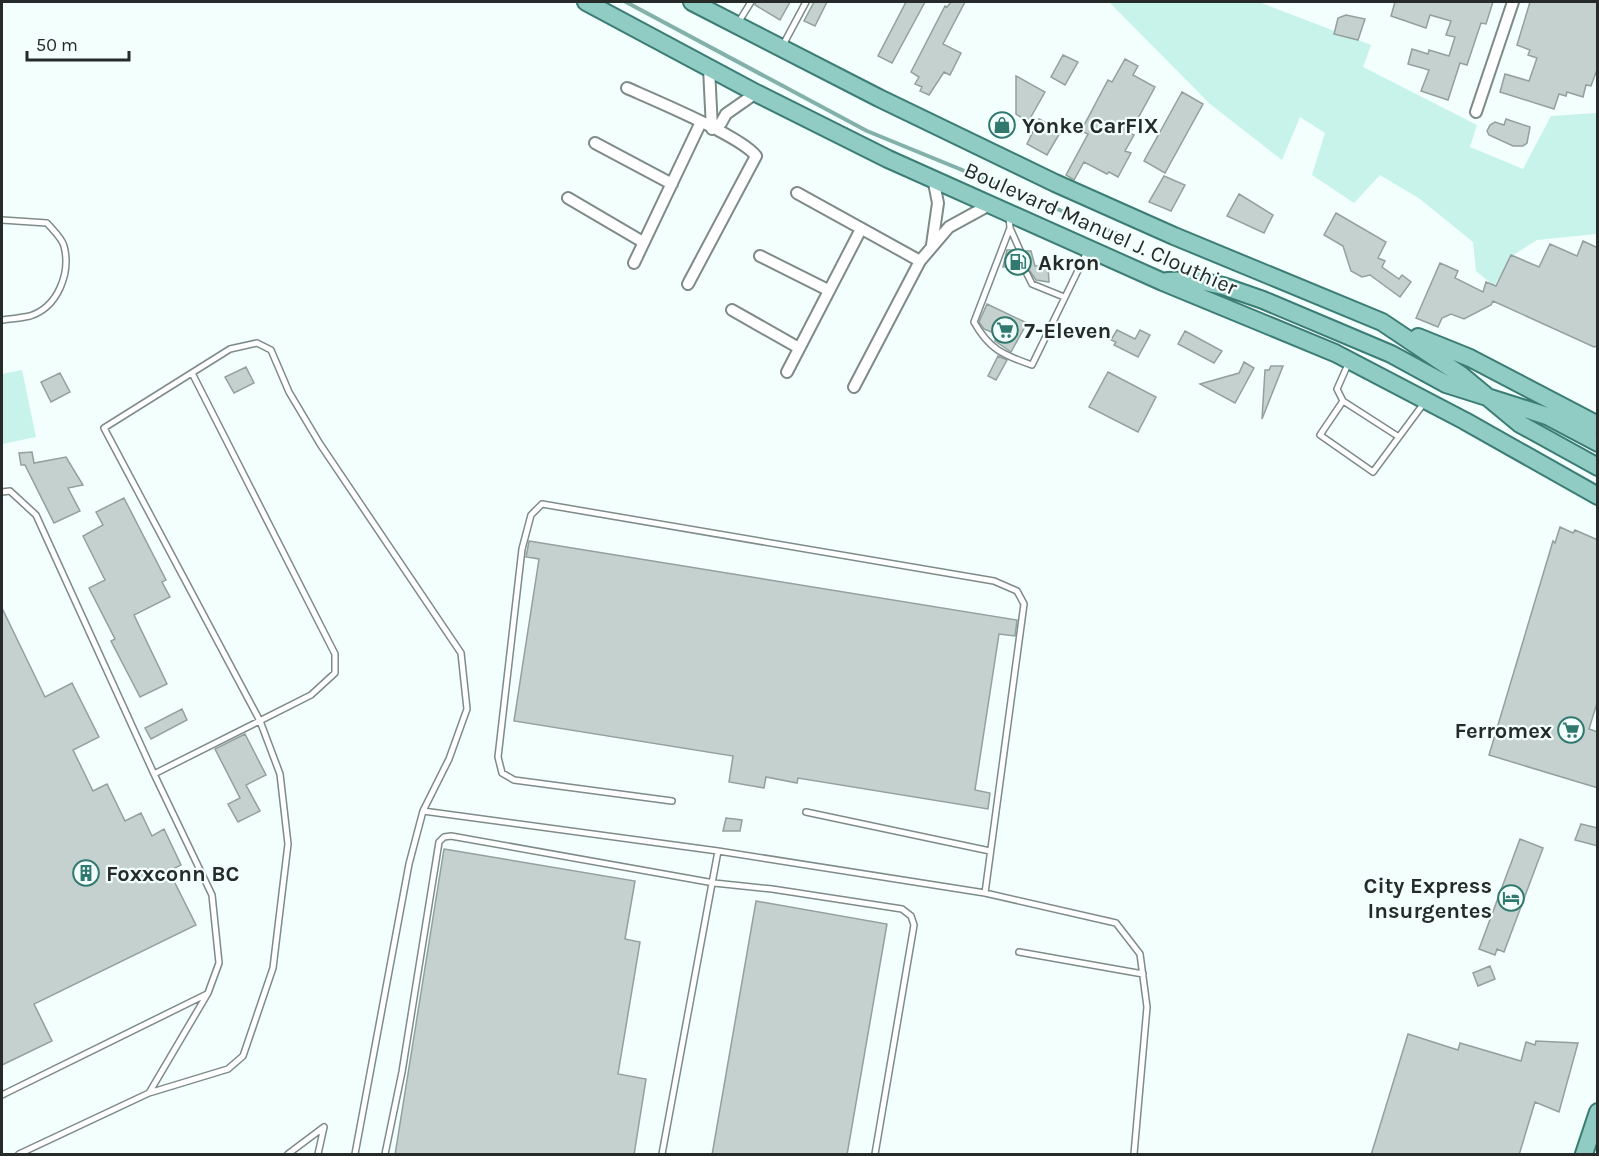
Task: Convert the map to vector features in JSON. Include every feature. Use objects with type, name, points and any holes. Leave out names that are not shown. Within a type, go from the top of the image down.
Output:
[{"type":"main road","name":"Boulevard Manuel J. Clouthier","points":[[586,2],[756,93],[991,204],[1010,220],[1089,248],[1163,282],[1350,361],[1426,400],[1598,496]]},
{"type":"main road","name":"Boulevard Manuel J. Clouthier","points":[[692,2],[957,137],[1071,190],[1174,236],[1382,322],[1442,361],[1520,424],[1598,467]]},
{"type":"main road","points":[[1163,282],[1196,280],[1223,286],[1263,300],[1390,354],[1446,384],[1547,416],[1598,443]]},
{"type":"main road","points":[[1382,322],[1470,358],[1598,424]]},
{"type":"main road","points":[[1584,1155],[1598,1112]]},
{"type":"street","points":[[1476,112],[1513,2]]},
{"type":"street","points":[[709,68],[712,129]]},
{"type":"street","points":[[627,88],[701,123],[752,150],[756,156],[688,284]]},
{"type":"street","points":[[712,129],[721,123],[726,114],[756,93]]},
{"type":"street","points":[[634,263],[701,123]]},
{"type":"street","points":[[595,143],[672,183]]},
{"type":"street","points":[[931,248],[938,203],[933,178]]},
{"type":"street","points":[[796,193],[920,261]]},
{"type":"street","points":[[568,198],[643,242]]},
{"type":"street","points":[[854,387],[920,261],[950,227],[991,204]]},
{"type":"street","points":[[787,372],[861,229]]},
{"type":"street","points":[[760,256],[828,290]]},
{"type":"street","points":[[732,310],[799,348]]},
{"type":"lane","points":[[736,26],[751,2]]},
{"type":"lane","points":[[781,49],[806,2]]},
{"type":"lane","points":[[2,220],[47,223],[64,244],[65,272],[58,293],[45,307],[30,316],[2,320]]},
{"type":"lane","points":[[1010,220],[1023,257]]},
{"type":"lane","points":[[1010,220],[974,322],[984,341],[1005,355],[1032,365],[1089,248]]},
{"type":"lane","points":[[1027,274],[1032,284],[1064,297]]},
{"type":"lane","points":[[19,1155],[149,1093],[228,1069],[243,1056],[273,968],[288,844],[280,774],[260,722],[104,428],[230,349],[257,343],[271,350],[290,392],[320,444],[461,653],[466,709],[449,759],[423,811],[409,864],[355,1155]]},
{"type":"lane","points":[[1350,361],[1337,389],[1343,401],[1399,437]]},
{"type":"lane","points":[[154,774],[311,695],[335,674],[335,654],[192,373]]},
{"type":"lane","points":[[1343,401],[1320,435],[1373,472],[1426,400]]},
{"type":"lane","points":[[2,492],[10,491],[36,515],[212,895],[219,963],[208,993],[149,1093]]},
{"type":"lane","points":[[672,801],[514,780],[502,773],[498,757],[522,549],[531,514],[542,504],[994,581],[1017,591],[1024,604],[985,893]]},
{"type":"lane","points":[[423,811],[718,851],[985,893],[1116,923],[1140,954],[1147,1007],[1134,1155]]},
{"type":"lane","points":[[806,812],[990,851]]},
{"type":"lane","points":[[385,1155],[402,1072],[439,842],[444,837],[714,882],[902,909],[911,916],[914,925],[875,1155]]},
{"type":"lane","points":[[662,1155],[718,851]]},
{"type":"lane","points":[[1019,952],[1143,974]]},
{"type":"lane","points":[[2,1095],[208,993]]},
{"type":"lane","points":[[288,1155],[324,1127],[318,1155]]},
{"type":"green space","points":[[1109,2],[1259,2],[1371,45],[1363,67],[1477,125],[1470,147],[1523,169],[1551,116],[1597,113],[1597,234],[1537,240],[1515,254],[1494,286],[1476,271],[1473,242],[1420,199],[1380,175],[1354,203],[1312,175],[1325,133],[1300,117],[1282,160],[1210,104]]},
{"type":"green space","points":[[22,370],[36,437],[2,444],[2,374]]},
{"type":"building","points":[[756,2],[790,2],[780,20],[755,5]]},
{"type":"building","points":[[814,2],[827,2],[815,26],[804,21]]},
{"type":"building","points":[[906,2],[925,2],[892,63],[878,56]]},
{"type":"building","points":[[951,2],[965,2],[943,44],[961,53],[950,75],[944,72],[929,95],[920,91],[922,87],[915,84],[919,77],[911,72],[945,6],[947,7]]},
{"type":"building","points":[[1395,2],[1493,2],[1486,24],[1481,23],[1467,65],[1460,63],[1448,100],[1421,91],[1429,70],[1408,64],[1412,49],[1428,54],[1429,50],[1449,56],[1455,37],[1446,35],[1451,21],[1430,15],[1426,28],[1391,16]]},
{"type":"building","points":[[1530,2],[1598,2],[1598,67],[1591,86],[1586,85],[1583,97],[1567,92],[1566,96],[1559,94],[1554,109],[1500,92],[1505,74],[1529,81],[1537,58],[1528,55],[1530,50],[1517,45]]},
{"type":"building","points":[[1346,15],[1365,19],[1358,40],[1334,34],[1338,18]]},
{"type":"building","points":[[1063,55],[1078,62],[1065,85],[1051,77]]},
{"type":"building","points":[[1125,59],[1138,66],[1133,75],[1155,87],[1130,133],[1134,135],[1125,151],[1131,153],[1118,177],[1084,162],[1074,180],[1066,175],[1088,134],[1081,131],[1108,80],[1112,82]]},
{"type":"building","points":[[1016,76],[1045,92],[1028,122],[1016,114]]},
{"type":"building","points":[[1182,92],[1203,104],[1165,173],[1144,161]]},
{"type":"building","points":[[1039,119],[1061,131],[1047,155],[1027,144]]},
{"type":"building","points":[[1506,119],[1530,127],[1527,143],[1523,146],[1513,146],[1489,135],[1487,131],[1490,125],[1495,122],[1504,125]]},
{"type":"building","points":[[1164,176],[1185,185],[1171,211],[1149,202]]},
{"type":"building","points":[[1239,194],[1273,215],[1264,233],[1227,216]]},
{"type":"building","points":[[1336,213],[1386,242],[1378,258],[1385,261],[1382,267],[1399,279],[1402,275],[1411,282],[1400,297],[1370,275],[1362,277],[1351,271],[1343,246],[1324,235]]},
{"type":"building","points":[[1583,241],[1598,248],[1598,346],[1594,347],[1493,301],[1491,305],[1464,319],[1451,314],[1442,318],[1438,327],[1416,318],[1440,263],[1458,271],[1455,278],[1483,292],[1486,282],[1496,286],[1511,255],[1539,267],[1550,244],[1577,256]]},
{"type":"building","name":"Akron","points":[[1007,250],[1014,250],[1023,262],[1028,258],[1026,251],[1031,251],[1035,266],[1048,266],[1049,282],[1036,280],[1029,270],[1018,274],[1017,266],[1003,267]]},
{"type":"building","name":"7-Eleven","points":[[987,304],[1027,323],[1011,352],[995,341],[996,334],[984,329],[979,322]]},
{"type":"building","points":[[1117,330],[1135,339],[1140,330],[1150,335],[1138,357],[1114,345],[1116,342],[1111,340]]},
{"type":"building","points":[[1185,331],[1222,351],[1214,363],[1178,344]]},
{"type":"building","points":[[998,356],[1007,360],[996,380],[988,376]]},
{"type":"building","points":[[1244,362],[1254,368],[1235,403],[1200,384],[1239,373]]},
{"type":"building","points":[[1271,366],[1283,366],[1262,419],[1265,370],[1269,370]]},
{"type":"building","points":[[246,367],[254,383],[234,393],[225,377]]},
{"type":"building","points":[[1108,372],[1156,397],[1138,432],[1089,407]]},
{"type":"building","points":[[60,373],[70,392],[51,402],[41,382]]},
{"type":"building","points":[[32,452],[34,463],[66,457],[83,485],[68,488],[80,511],[54,523],[25,465],[21,465],[19,453]]},
{"type":"building","points":[[124,498],[166,580],[162,582],[170,597],[134,615],[167,684],[140,697],[111,641],[115,639],[89,588],[105,580],[83,536],[103,525],[96,512]]},
{"type":"building","points":[[1560,527],[1573,533],[1575,530],[1598,540],[1598,700],[1589,729],[1598,732],[1598,788],[1489,755],[1553,541],[1555,543]]},
{"type":"building","points":[[529,541],[1017,620],[1015,636],[999,634],[975,790],[990,793],[988,809],[798,778],[797,783],[766,777],[764,788],[729,782],[733,756],[514,721],[539,559],[526,557]]},
{"type":"building","name":"Foxxconn BC","points":[[2,608],[45,697],[72,683],[99,737],[73,750],[93,791],[107,784],[125,821],[141,813],[152,836],[164,829],[181,865],[169,871],[196,925],[34,1004],[52,1041],[2,1065]]},
{"type":"building","points":[[182,709],[187,720],[151,739],[145,728]]},
{"type":"building","points":[[245,734],[266,775],[246,785],[260,811],[238,822],[228,804],[240,798],[215,749]]},
{"type":"building","points":[[726,818],[742,820],[740,831],[723,831]]},
{"type":"building","points":[[1581,824],[1598,828],[1598,846],[1575,840]]},
{"type":"building","name":"City Express Insurgentes","points":[[1520,839],[1543,848],[1504,952],[1497,949],[1495,955],[1479,949]]},
{"type":"building","points":[[444,849],[635,881],[625,939],[640,942],[618,1074],[646,1079],[634,1155],[395,1155]]},
{"type":"building","points":[[756,901],[887,924],[847,1155],[712,1155]]},
{"type":"building","points":[[1490,966],[1495,979],[1478,986],[1473,973]]},
{"type":"building","points":[[1408,1034],[1458,1050],[1460,1043],[1521,1061],[1526,1042],[1535,1045],[1536,1041],[1578,1043],[1559,1112],[1535,1102],[1519,1155],[1371,1155]]},
{"type":"waterway","points":[[626,2],[867,131],[1123,236]]},
{"type":"place","name":"Yonke CarFIX","points":[[1002,125]]},
{"type":"place","name":"Akron","points":[[1018,262]]},
{"type":"place","name":"7-Eleven","points":[[1005,330]]},
{"type":"place","name":"Ferromex","points":[[1571,730]]},
{"type":"place","name":"Foxxconn BC","points":[[86,873]]},
{"type":"place","name":"City Express Insurgentes","points":[[1511,898]]}]
